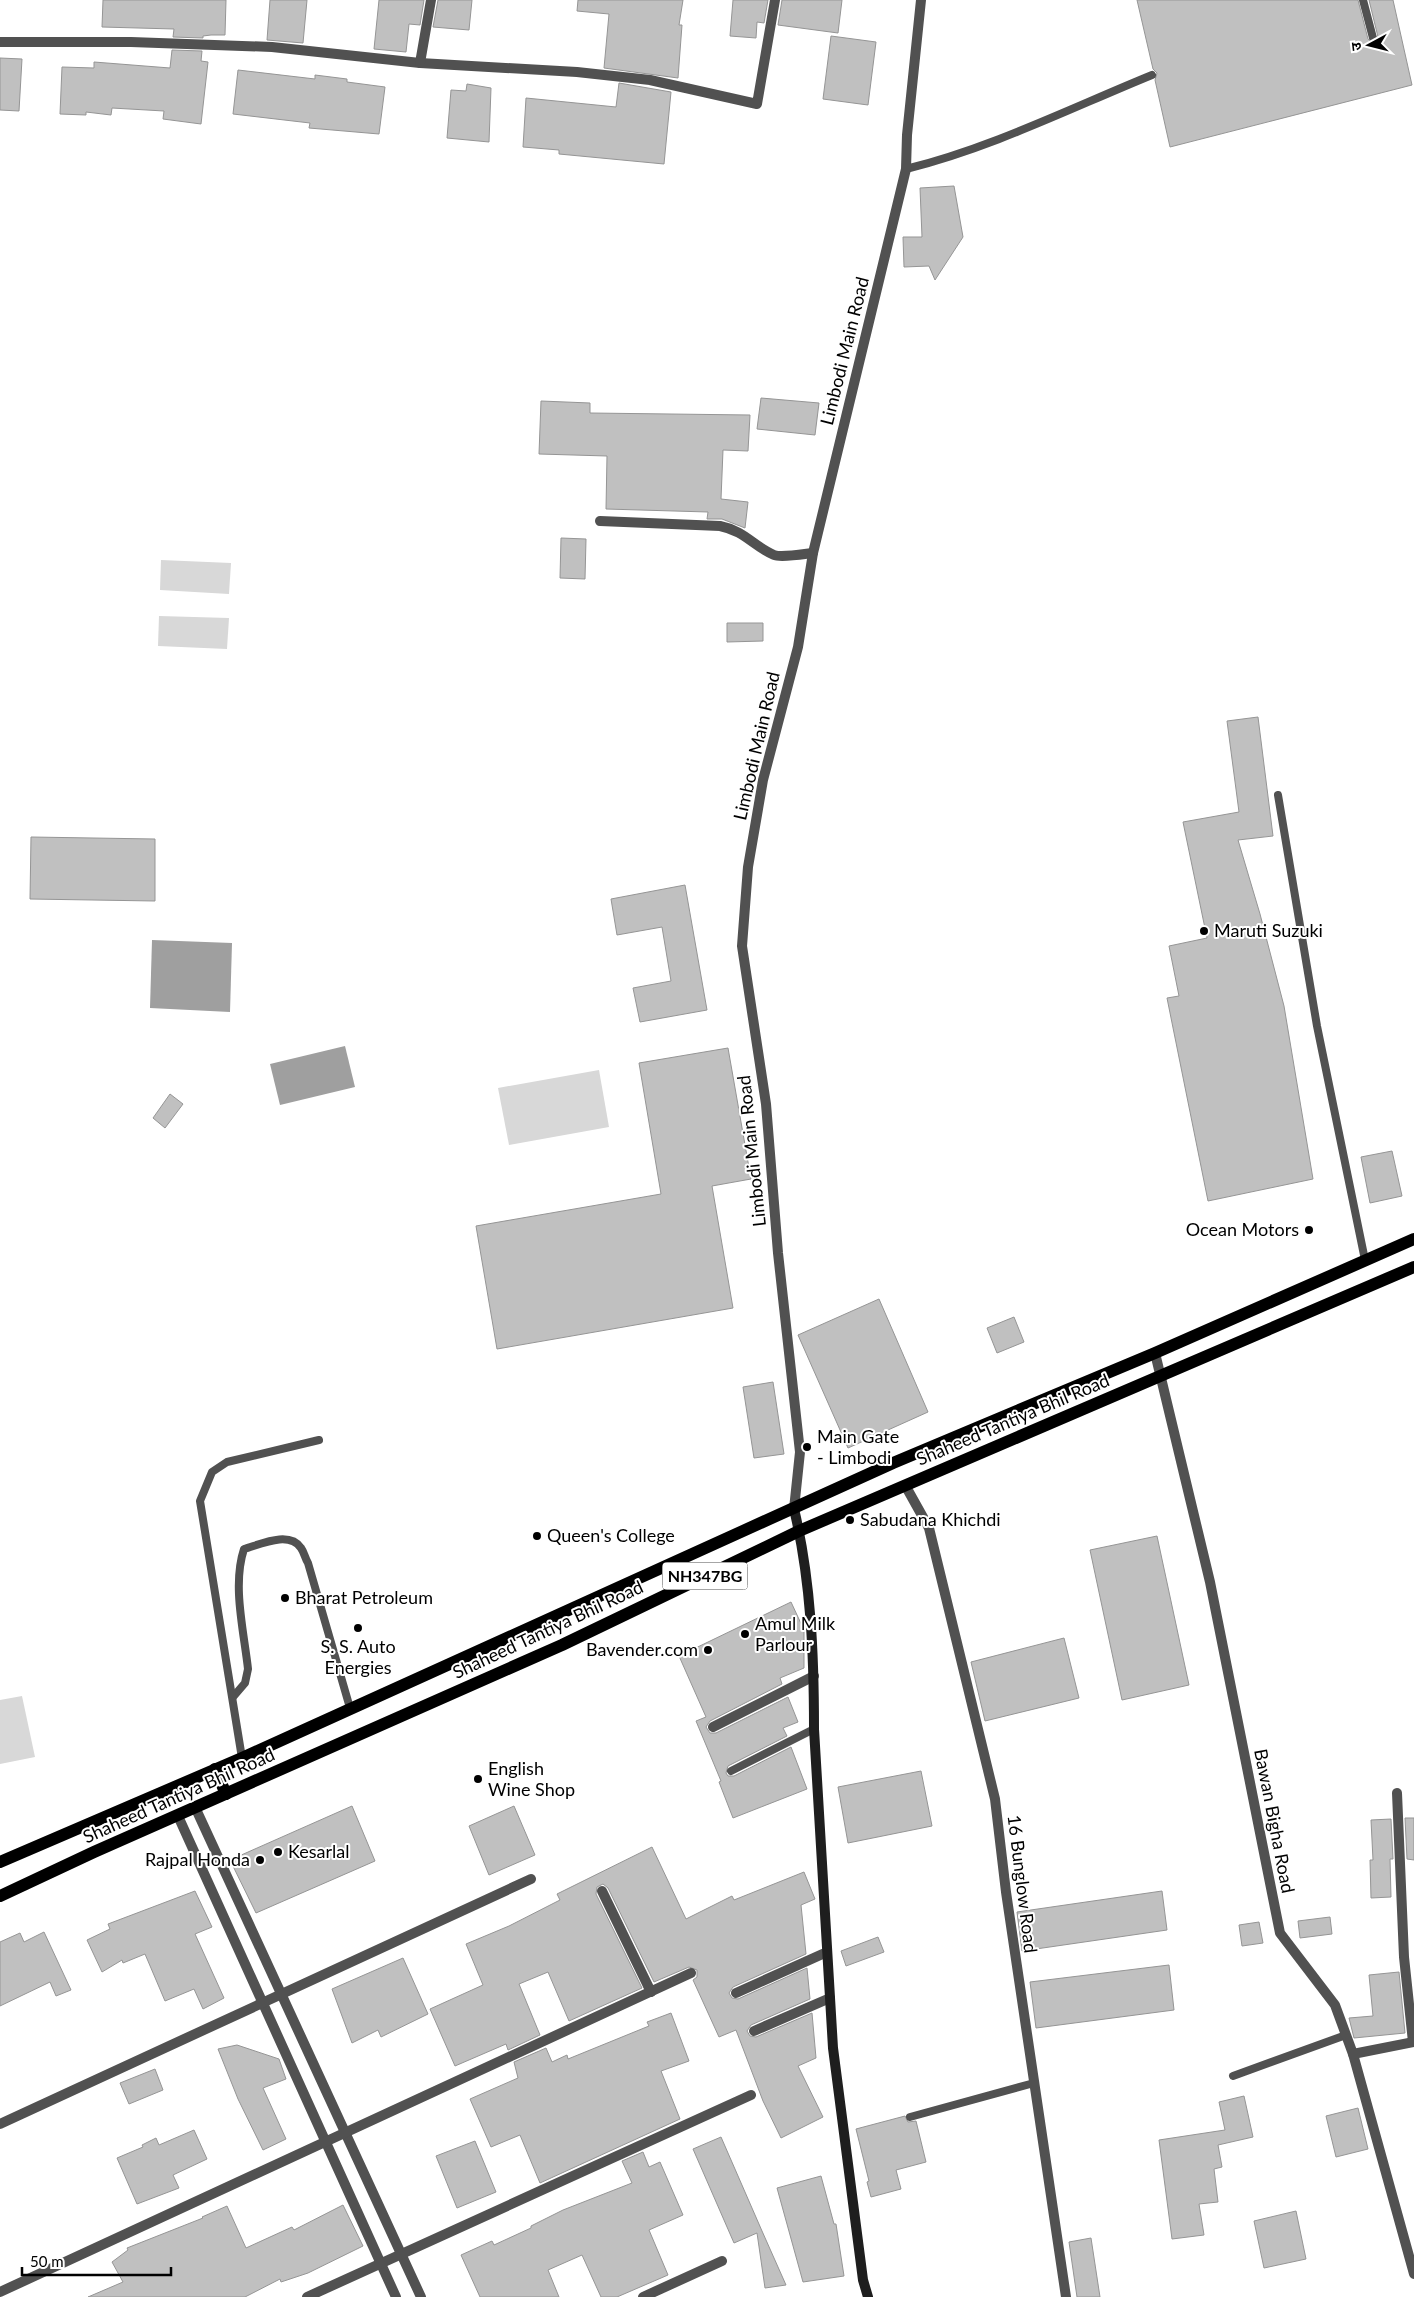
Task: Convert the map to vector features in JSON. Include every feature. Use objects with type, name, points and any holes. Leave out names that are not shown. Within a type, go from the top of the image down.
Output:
[{"type":"main road","name":"Shaheed Tantiya Bhil Road","points":[[0,1862],[242,1758],[902,1460],[1155,1353],[1414,1239]]},
{"type":"main road","name":"Shaheed Tantiya Bhil Road","points":[[0,1896],[195,1807],[562,1645],[799,1531],[1414,1267]]},
{"type":"main road","points":[[215,1769],[226,1794]]},
{"type":"street","points":[[420,62],[431,0]]},
{"type":"street","points":[[0,42],[131,42],[272,47],[420,62],[577,72],[650,80],[757,104],[775,0]]},
{"type":"street","name":"Limbodi Main Road","points":[[794,1509],[800,1452],[778,1253],[766,1104],[742,946],[748,867],[761,789],[798,647],[813,553],[906,169],[907,135],[921,0]]},
{"type":"street","points":[[600,521],[720,526],[744,534],[775,556],[813,553]]},
{"type":"street","name":"Bawan Bigha Road","points":[[1155,1353],[1210,1582],[1280,1933],[1335,2005],[1354,2054],[1414,2274]]},
{"type":"street","name":"16 Bunglow Road","points":[[905,1485],[928,1528],[995,1799],[1006,1892],[1066,2297]]},
{"type":"street","points":[[794,1509],[806,1575],[814,1676],[814,1729],[833,2048],[863,2280],[868,2297]]},
{"type":"street","points":[[713,1728],[814,1676]]},
{"type":"street","points":[[1354,2054],[1414,2042],[1404,1957],[1397,1793]]},
{"type":"street","points":[[195,1807],[421,2297]]},
{"type":"street","points":[[178,1816],[396,2297]]},
{"type":"street","points":[[0,2124],[531,1879]]},
{"type":"street","points":[[602,1891],[651,1992]]},
{"type":"street","points":[[736,1993],[827,1952]]},
{"type":"street","points":[[0,2292],[692,1974]]},
{"type":"street","points":[[754,2031],[830,1998]]},
{"type":"street","points":[[307,2297],[751,2095]]},
{"type":"street","points":[[643,2297],[722,2261]]},
{"type":"lane","points":[[1363,0],[1373,38]]},
{"type":"lane","points":[[906,169],[939,161],[974,148],[1152,75]]},
{"type":"lane","points":[[1278,795],[1317,1026],[1365,1260]]},
{"type":"lane","points":[[242,1758],[200,1501],[212,1472],[226,1462],[319,1440]]},
{"type":"lane","points":[[233,1697],[245,1683],[248,1670],[238,1582],[238,1565],[244,1549],[277,1540],[290,1540],[300,1546],[308,1562],[350,1708]]},
{"type":"lane","points":[[731,1771],[814,1729]]},
{"type":"lane","points":[[1233,2076],[1346,2035]]},
{"type":"lane","points":[[910,2117],[1034,2082]]},
{"type":"shaded area","points":[[161,560],[231,563],[229,594],[160,590]]},
{"type":"shaded area","points":[[159,616],[229,618],[227,649],[158,646]]},
{"type":"shaded area","points":[[152,940],[232,943],[230,1012],[150,1008]]},
{"type":"shaded area","points":[[345,1046],[355,1087],[280,1105],[270,1064]]},
{"type":"shaded area","points":[[599,1070],[609,1127],[509,1145],[498,1088]]},
{"type":"shaded area","points":[[22,1696],[35,1757],[0,1764],[0,1700]]},
{"type":"building","points":[[103,0],[226,0],[225,35],[203,36],[203,38],[173,37],[174,29],[102,27]]},
{"type":"building","points":[[270,0],[307,0],[303,43],[267,40]]},
{"type":"building","points":[[379,0],[424,0],[420,25],[409,24],[406,52],[374,49]]},
{"type":"building","points":[[438,0],[472,0],[469,30],[433,27]]},
{"type":"building","points":[[578,0],[683,0],[679,25],[682,25],[678,78],[604,68],[609,14],[577,11]]},
{"type":"building","points":[[733,0],[768,0],[764,23],[757,22],[756,38],[730,36]]},
{"type":"building","points":[[782,0],[842,0],[838,33],[778,25]]},
{"type":"building","points":[[1137,0],[1358,0],[1368,39],[1374,44],[1377,42],[1378,37],[1369,0],[1393,0],[1412,85],[1170,147],[1155,80],[1157,73],[1153,69]]},
{"type":"building","points":[[831,36],[876,42],[868,105],[823,99]]},
{"type":"building","points":[[172,50],[202,51],[201,61],[208,62],[201,124],[163,119],[164,111],[112,108],[111,115],[86,112],[86,115],[60,114],[62,67],[94,68],[94,62],[170,68]]},
{"type":"building","points":[[0,58],[22,59],[19,111],[0,110]]},
{"type":"building","points":[[238,70],[315,79],[315,75],[385,87],[379,134],[309,128],[310,123],[233,114]]},
{"type":"building","points":[[619,83],[671,92],[664,164],[559,154],[559,150],[523,147],[526,98],[616,107]]},
{"type":"building","points":[[467,84],[491,88],[489,142],[447,138],[451,90],[466,91]]},
{"type":"building","points":[[954,186],[963,237],[935,280],[929,266],[904,267],[903,237],[922,237],[920,188]]},
{"type":"building","points":[[761,398],[819,403],[815,435],[757,429]]},
{"type":"building","points":[[541,401],[590,403],[590,413],[750,415],[748,451],[723,450],[721,499],[748,502],[745,528],[722,519],[707,519],[708,512],[606,509],[607,456],[539,454]]},
{"type":"building","points":[[561,538],[586,539],[585,579],[560,578]]},
{"type":"building","points":[[727,623],[763,623],[763,641],[727,642]]},
{"type":"building","points":[[1258,717],[1273,836],[1238,840],[1284,1006],[1313,1179],[1208,1201],[1167,998],[1179,996],[1169,946],[1207,938],[1183,822],[1239,812],[1227,721]]},
{"type":"building","points":[[31,837],[155,839],[155,901],[30,899]]},
{"type":"building","points":[[685,885],[707,1010],[640,1022],[633,988],[671,981],[662,927],[617,935],[611,899]]},
{"type":"building","points":[[728,1048],[751,1179],[712,1186],[733,1308],[497,1349],[476,1226],[661,1194],[639,1063]]},
{"type":"building","points":[[170,1094],[183,1104],[165,1128],[153,1118]]},
{"type":"building","points":[[1392,1151],[1402,1196],[1370,1203],[1361,1157]]},
{"type":"building","points":[[879,1299],[928,1412],[848,1448],[798,1335]]},
{"type":"building","points":[[1014,1317],[1024,1342],[997,1353],[987,1328]]},
{"type":"building","points":[[773,1382],[784,1454],[754,1458],[743,1387]]},
{"type":"building","points":[[1157,1536],[1189,1685],[1122,1700],[1090,1550]]},
{"type":"building","points":[[791,1602],[804,1630],[804,1668],[780,1678],[782,1684],[710,1721],[706,1727],[710,1733],[716,1733],[788,1697],[798,1722],[783,1728],[787,1736],[728,1766],[726,1773],[728,1776],[734,1776],[791,1747],[807,1789],[733,1818],[719,1782],[721,1781],[696,1721],[706,1717],[679,1656]]},
{"type":"building","points":[[1064,1638],[1079,1698],[985,1721],[971,1662]]},
{"type":"building","points":[[921,1771],[932,1826],[848,1843],[838,1787]]},
{"type":"building","points":[[352,1806],[375,1861],[256,1913],[230,1860]]},
{"type":"building","points":[[514,1806],[535,1855],[489,1875],[469,1826]]},
{"type":"building","points":[[1405,1818],[1414,1818],[1414,1860],[1407,1859]]},
{"type":"building","points":[[1391,1819],[1393,1859],[1390,1859],[1391,1897],[1371,1898],[1370,1860],[1373,1860],[1371,1820]]},
{"type":"building","points":[[652,1847],[686,1919],[732,1896],[734,1900],[804,1872],[815,1899],[801,1905],[806,1954],[733,1987],[729,1993],[732,1998],[738,1999],[807,1968],[810,1999],[751,2025],[747,2031],[750,2036],[756,2037],[812,2013],[816,2058],[798,2066],[823,2117],[781,2138],[763,2101],[736,2030],[719,2037],[693,1980],[697,1977],[697,1970],[689,1967],[654,1982],[608,1888],[603,1884],[597,1887],[596,1894],[642,1988],[569,2021],[548,1972],[519,1984],[540,2035],[508,2050],[506,2044],[455,2066],[430,2009],[483,1985],[466,1944],[509,1926],[560,1900],[557,1894]]},
{"type":"building","points":[[195,1891],[212,1927],[195,1934],[224,1998],[203,2009],[194,1989],[165,2001],[145,1954],[123,1963],[122,1960],[102,1972],[87,1940],[110,1929],[108,1924]]},
{"type":"building","points":[[1162,1891],[1167,1930],[1022,1951],[1017,1912]]},
{"type":"building","points":[[1330,1917],[1332,1934],[1300,1938],[1298,1921]]},
{"type":"building","points":[[1259,1922],[1263,1943],[1242,1946],[1239,1925]]},
{"type":"building","points":[[44,1932],[71,1990],[56,1996],[50,1982],[0,2006],[0,1942],[20,1933],[24,1942]]},
{"type":"building","points":[[878,1937],[884,1952],[846,1966],[841,1951]]},
{"type":"building","points":[[403,1958],[428,2014],[381,2037],[378,2030],[352,2043],[332,1989]]},
{"type":"building","points":[[1169,1965],[1174,2010],[1036,2028],[1030,1982]]},
{"type":"building","points":[[1399,1972],[1405,2033],[1354,2038],[1349,2018],[1373,2016],[1369,1975]]},
{"type":"building","points":[[671,2013],[689,2061],[661,2071],[680,2119],[540,2183],[520,2135],[491,2147],[470,2099],[518,2078],[514,2062],[546,2048],[552,2062],[567,2055],[568,2059],[649,2026],[647,2022]]},
{"type":"building","points":[[237,2045],[279,2059],[286,2079],[263,2088],[286,2139],[263,2150],[238,2099],[218,2049]]},
{"type":"building","points":[[155,2069],[163,2090],[129,2104],[120,2083]]},
{"type":"building","points":[[1244,2096],[1253,2137],[1218,2145],[1222,2167],[1214,2169],[1218,2202],[1199,2204],[1204,2235],[1172,2239],[1159,2140],[1225,2130],[1219,2102]]},
{"type":"building","points":[[1358,2108],[1368,2149],[1336,2157],[1326,2116]]},
{"type":"building","points":[[905,2116],[908,2122],[916,2121],[926,2162],[896,2170],[901,2189],[871,2197],[856,2129]]},
{"type":"building","points":[[194,2130],[207,2159],[173,2175],[179,2188],[137,2204],[117,2158],[143,2147],[142,2145],[156,2138],[159,2145]]},
{"type":"building","points":[[721,2137],[786,2285],[765,2288],[757,2233],[734,2243],[693,2149]]},
{"type":"building","points":[[475,2141],[496,2192],[457,2208],[436,2156]]},
{"type":"building","points":[[643,2152],[649,2167],[660,2162],[683,2215],[649,2230],[668,2275],[617,2297],[601,2297],[582,2255],[548,2270],[559,2297],[480,2297],[461,2255],[492,2241],[494,2245],[531,2228],[531,2226],[563,2210],[632,2183],[622,2161]]},
{"type":"building","points":[[821,2176],[834,2224],[836,2224],[844,2276],[803,2282],[777,2188]]},
{"type":"building","points":[[343,2205],[363,2246],[308,2273],[281,2282],[280,2279],[245,2297],[88,2297],[123,2282],[112,2262],[128,2250],[127,2248],[203,2218],[227,2206],[246,2248],[292,2227],[294,2230]]},
{"type":"building","points":[[1296,2211],[1306,2259],[1264,2268],[1254,2221]]},
{"type":"building","points":[[1091,2238],[1100,2297],[1077,2297],[1069,2242]]},
{"type":"place","name":"Maruti Suzuki","points":[[1204,931]]},
{"type":"place","name":"Ocean Motors","points":[[1309,1230]]},
{"type":"place","name":"Main Gate - Limbodi","points":[[807,1447]]},
{"type":"place","name":"Sabudana Khichdi","points":[[850,1520]]},
{"type":"place","name":"Queen's College","points":[[537,1536]]},
{"type":"place","name":"Bharat Petroleum","points":[[285,1598]]},
{"type":"place","name":"S. S. Auto Energies","points":[[358,1628]]},
{"type":"place","name":"Amul Milk Parlour","points":[[745,1634]]},
{"type":"place","name":"Bavender.com","points":[[708,1650]]},
{"type":"place","name":"English Wine Shop","points":[[478,1779]]},
{"type":"place","name":"Kesarlal","points":[[278,1852]]},
{"type":"place","name":"Rajpal Honda","points":[[260,1860]]}]
